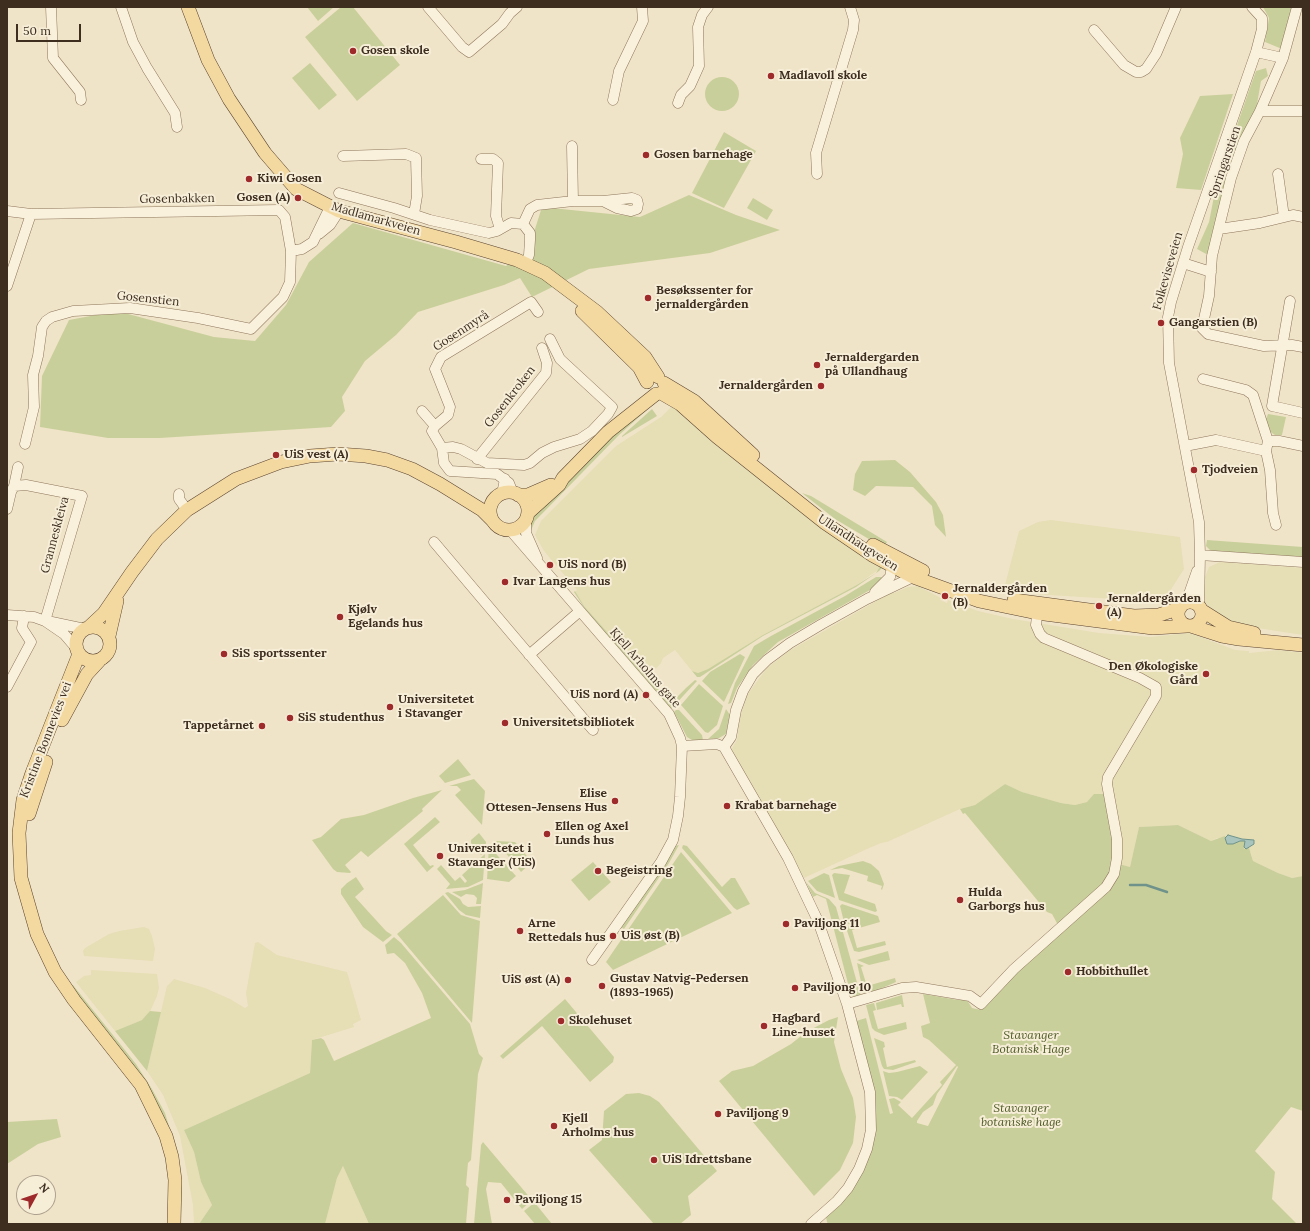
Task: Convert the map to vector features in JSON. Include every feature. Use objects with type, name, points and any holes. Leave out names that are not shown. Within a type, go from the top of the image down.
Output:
[{"type":"main road","name":"Madlamarkveien","points":[[188,7],[208,60],[229,99],[265,153],[296,188],[335,209],[456,242],[521,262],[545,274],[597,312],[646,357],[655,386]]},
{"type":"main road","points":[[121,588],[112,618],[109,636],[111,648],[104,658],[99,661],[88,661],[77,651],[77,638],[104,613],[121,588],[158,539],[188,510],[225,485],[258,470],[296,459],[332,454],[366,456],[392,462],[426,476],[454,492],[482,510],[500,528],[510,530],[520,527],[527,516],[559,485],[563,478],[655,386]]},
{"type":"main road","name":"Ullandhaugveien","points":[[655,386],[680,404],[717,437],[825,523],[892,567],[914,577],[979,601],[1153,628],[1189,626],[1222,636],[1239,639],[1303,645]]},
{"type":"main road","name":"Ullandhaugveien","points":[[655,386],[694,401],[793,489],[858,537],[892,557],[944,580],[1038,609],[1134,616],[1159,615],[1181,607]]},
{"type":"main road","points":[[454,492],[528,495],[539,492],[563,478]]},
{"type":"main road","points":[[507,495],[525,502],[527,516]]},
{"type":"main road","points":[[493,521],[490,510],[507,495]]},
{"type":"main road","points":[[1200,609],[1200,620],[1189,626],[1179,619],[1181,607],[1191,602],[1221,623],[1241,631],[1303,640]]},
{"type":"main road","points":[[87,628],[100,628],[109,636]]},
{"type":"main road","name":"Kristine Bonnevies vei","points":[[77,651],[32,773],[22,807],[19,851],[21,878],[37,934],[55,972],[74,1000],[127,1066],[140,1085],[166,1136],[172,1157],[175,1180],[174,1224]]},
{"type":"main road","name":"Kristine Bonnevies vei","points":[[27,898],[26,843],[32,802],[63,717],[87,674],[99,661]]},
{"type":"main road","name":"Kristine Bonnevies vei","points":[[156,1114],[166,1158],[168,1182],[165,1224]]},
{"type":"street","points":[[51,7],[52,58],[80,92],[81,100]]},
{"type":"street","points":[[121,7],[133,42],[157,86],[173,108],[177,127]]},
{"type":"street","points":[[428,7],[467,52],[470,52],[502,24],[510,13],[517,7]]},
{"type":"street","points":[[613,100],[619,71],[643,20],[642,7]]},
{"type":"street","points":[[678,104],[681,95],[690,86],[699,66],[698,27],[702,15],[708,7]]},
{"type":"street","points":[[817,174],[816,153],[853,30],[854,20],[850,7]]},
{"type":"street","points":[[1094,30],[1124,65],[1136,72],[1141,72],[1146,68],[1156,54],[1176,7]]},
{"type":"street","name":"Folkeviseveien","points":[[1200,609],[1200,555],[1197,511],[1170,363],[1168,336],[1171,302],[1183,263],[1256,52],[1263,23],[1260,14],[1252,7]]},
{"type":"street","name":"Springarstien","points":[[1297,7],[1283,58],[1260,111],[1244,141],[1231,178],[1212,256],[1209,296],[1202,328],[1205,333],[1264,346],[1292,345],[1303,347]]},
{"type":"street","points":[[1256,52],[1283,58]]},
{"type":"street","points":[[1260,111],[1303,111]]},
{"type":"street","points":[[572,146],[573,201]]},
{"type":"street","points":[[343,156],[406,154],[416,158],[417,189],[414,214]]},
{"type":"street","points":[[481,159],[493,159],[498,163],[496,216],[500,229]]},
{"type":"street","points":[[1278,174],[1284,217]]},
{"type":"street","points":[[339,192],[430,220],[489,233],[511,223],[523,224],[530,233],[530,240],[529,255],[521,262]]},
{"type":"street","points":[[523,224],[526,215],[537,205],[573,201],[603,201]]},
{"type":"street","points":[[291,251],[309,246],[335,209]]},
{"type":"street","name":"Gosenbakken","points":[[7,210],[31,214],[279,210],[286,218],[291,251]]},
{"type":"street","points":[[7,286],[31,214]]},
{"type":"street","points":[[1219,229],[1260,223],[1292,215],[1303,215]]},
{"type":"street","name":"Gosenstien","points":[[25,444],[34,407],[33,375],[42,327],[46,321],[52,317],[73,311],[130,308],[251,329],[273,308],[288,288],[291,278],[291,251]]},
{"type":"street","points":[[1183,263],[1211,272]]},
{"type":"street","points":[[1272,406],[1290,301]]},
{"type":"street","name":"Gosenmyrå","points":[[436,426],[450,411],[449,401],[435,369],[441,357],[531,302],[538,312]]},
{"type":"street","points":[[442,448],[453,447],[461,449],[487,463],[519,466],[530,463],[542,453],[554,447],[584,437],[592,431],[608,414],[612,407],[560,359],[550,339]]},
{"type":"street","name":"Gosenkroken","points":[[478,459],[546,373],[547,363],[542,348]]},
{"type":"street","points":[[1203,379],[1246,390],[1253,395],[1267,446],[1273,513],[1276,525]]},
{"type":"street","points":[[1258,410],[1272,406],[1303,414]]},
{"type":"street","points":[[422,411],[436,426],[432,432],[442,448],[444,463],[450,471],[500,475],[509,483],[507,495]]},
{"type":"street","points":[[1185,446],[1216,440],[1267,446],[1279,441],[1303,446]]},
{"type":"street","points":[[7,509],[18,467]]},
{"type":"street","name":"Granneskleiva","points":[[11,491],[26,485],[82,496],[45,621]]},
{"type":"street","points":[[179,494],[179,499],[188,510]]},
{"type":"street","points":[[527,516],[526,533],[538,562]]},
{"type":"street","name":"Kjell Arholms gate","points":[[510,530],[518,537],[529,554],[538,562],[669,714],[678,730],[682,746],[679,809],[673,840],[661,862],[592,960]]},
{"type":"street","points":[[434,542],[592,730]]},
{"type":"street","points":[[1200,555],[1303,562]]},
{"type":"street","name":"Folkeviseveien","points":[[1181,607],[1194,581],[1200,555]]},
{"type":"street","points":[[867,599],[887,582],[890,577],[892,567]]},
{"type":"street","points":[[724,747],[731,737],[736,710],[743,691],[753,674],[766,660],[790,643],[867,599],[914,577]]},
{"type":"street","points":[[847,1004],[902,988],[916,987],[970,996],[981,1004],[1014,968],[1106,887],[1114,874],[1117,858],[1117,839],[1107,784],[1108,777],[1156,696],[1156,687],[1140,678],[1049,641],[1040,634],[1038,629],[1038,609]]},
{"type":"street","points":[[529,655],[580,611]]},
{"type":"street","points":[[7,615],[24,616],[87,628]]},
{"type":"street","points":[[7,687],[31,642],[22,628],[24,616]]},
{"type":"street","points":[[45,621],[64,634],[77,651]]},
{"type":"street","points":[[682,746],[717,744],[724,747],[801,882],[826,939],[847,1004],[870,1092],[871,1130],[867,1149],[862,1162],[848,1188],[822,1220],[811,1224]]},
{"type":"shaded area","points":[[673,405],[881,565],[881,568],[855,586],[763,635],[708,669],[698,673],[692,671],[675,650],[663,658],[661,663],[648,677],[584,606],[575,592],[577,590],[544,551],[535,535],[541,521],[616,446],[661,417]]},
{"type":"shaded area","points":[[1051,520],[1180,537],[1184,569],[1163,602],[1033,594],[1004,589],[1019,531],[1038,522]]},
{"type":"shaded area","points":[[1220,562],[1303,568],[1303,635],[1238,625],[1210,609],[1203,598],[1205,577],[1209,567]]},
{"type":"shaded area","points":[[918,586],[941,598],[940,600],[947,603],[948,600],[978,611],[1013,619],[1099,633],[1150,637],[1190,633],[1235,650],[1249,651],[1249,653],[1279,650],[1303,653],[1303,876],[1292,878],[1278,873],[1253,861],[1251,853],[1217,838],[1211,841],[1178,825],[1139,827],[1130,867],[1119,864],[1093,797],[1087,802],[1075,805],[1061,803],[1022,792],[1005,784],[975,805],[960,809],[804,878],[733,754],[732,748],[737,740],[740,717],[747,695],[767,668],[789,651],[892,592],[894,593],[908,587]]},
{"type":"shaded area","points":[[144,927],[149,929],[152,936],[155,949],[153,961],[84,956],[83,951],[85,948],[109,934]]},
{"type":"shaded area","points":[[258,942],[277,955],[347,972],[361,1020],[353,1024],[354,1027],[312,1040],[310,1073],[184,1130],[194,1152],[201,1182],[212,1205],[199,1224],[194,1224],[193,1205],[180,1136],[163,1095],[147,1071],[167,986],[174,979],[205,988],[230,999],[245,1008],[248,1006],[246,993],[255,943]]},
{"type":"shaded area","points":[[91,970],[157,974],[159,988],[148,1016],[115,1031],[76,982],[84,976],[91,975]]},
{"type":"shaded area","points":[[343,1166],[369,1224],[325,1224],[337,1178]]},
{"type":"green space","points":[[307,7],[334,7],[318,21]]},
{"type":"green space","name":"Gosen skole","points":[[341,7],[353,7],[400,65],[357,101],[305,37]]},
{"type":"green space","points":[[1263,7],[1293,7],[1282,49],[1265,42],[1269,18]]},
{"type":"green space","points":[[310,63],[337,95],[319,110],[292,78]]},
{"type":"green space","points":[[1266,68],[1268,76],[1261,81],[1256,110],[1208,255],[1197,249],[1209,222],[1216,186],[1256,71]]},
{"type":"green space","points":[[719,77],[725,77],[729,78],[736,84],[739,94],[738,101],[732,108],[725,111],[719,111],[715,110],[708,104],[705,97],[705,91],[706,87],[712,80]]},
{"type":"green space","points":[[1233,94],[1201,190],[1176,188],[1183,154],[1180,138],[1200,96]]},
{"type":"green space","points":[[724,132],[756,151],[724,208],[692,193]]},
{"type":"green space","points":[[689,195],[736,215],[780,230],[710,253],[589,269],[532,297],[520,278],[504,285],[418,312],[396,335],[365,361],[342,397],[345,411],[331,427],[160,438],[108,438],[40,427],[42,376],[69,320],[117,311],[214,337],[255,341],[286,305],[309,262],[353,223],[506,266],[528,251],[542,207],[640,217]]},
{"type":"green space","points":[[753,198],[773,210],[767,220],[747,208]]},
{"type":"green space","points":[[645,406],[648,409],[619,435],[535,521],[530,533],[532,515],[625,423]]},
{"type":"green space","points":[[652,409],[657,416],[622,437],[622,436]]},
{"type":"green space","points":[[1268,414],[1286,417],[1282,435],[1275,435],[1269,431],[1266,419]]},
{"type":"green space","points":[[895,460],[910,472],[936,502],[943,515],[946,537],[935,525],[932,506],[913,487],[876,486],[865,496],[853,490],[855,474],[862,461]]},
{"type":"green space","points":[[802,493],[811,496],[887,542],[884,548],[835,519]]},
{"type":"green space","points":[[1207,540],[1303,547],[1303,559],[1211,551],[1206,546]]},
{"type":"green space","points":[[881,565],[884,566],[879,571],[856,587],[763,636],[700,677],[697,677],[692,671],[698,673],[708,669],[763,635],[855,586],[876,573]]},
{"type":"green space","points":[[876,577],[881,577],[883,579],[877,586],[778,642],[753,665],[737,688],[731,703],[728,704],[735,683],[754,646],[845,596]]},
{"type":"green space","points":[[575,591],[584,606],[646,676],[672,702],[695,680],[697,681],[671,709],[589,615],[574,592]]},
{"type":"green space","points":[[740,654],[745,657],[724,702],[702,681],[710,672]]},
{"type":"green space","points":[[699,684],[723,706],[717,725],[708,733],[705,732],[681,705]]},
{"type":"green space","points":[[726,709],[730,715],[726,734],[719,738],[708,739],[719,729]]},
{"type":"green space","points":[[679,710],[702,735],[703,740],[692,740],[687,737],[674,712]]},
{"type":"green space","points":[[458,759],[471,775],[445,783],[439,776]]},
{"type":"green space","points":[[474,779],[485,791],[482,825],[455,795],[461,790],[457,786],[449,786]]},
{"type":"green space","points":[[1005,784],[1022,792],[1061,803],[1075,805],[1087,802],[1094,794],[1106,794],[1119,864],[1130,867],[1139,827],[1178,825],[1211,841],[1225,836],[1227,844],[1245,841],[1244,849],[1249,848],[1253,861],[1292,878],[1303,876],[1303,1111],[1291,1107],[1255,1151],[1275,1172],[1272,1199],[1297,1224],[828,1224],[826,1217],[841,1203],[875,1128],[875,1099],[856,1021],[866,1018],[890,1114],[893,1113],[889,1099],[894,1098],[901,1102],[898,1105],[912,1118],[942,1085],[940,1082],[956,1065],[929,1040],[923,1037],[921,1026],[930,1023],[923,994],[958,1000],[967,1000],[972,1008],[981,1010],[1058,925],[1052,914],[1047,912],[965,813],[963,814],[960,809],[975,805]],"holes":[[[957,1066],[958,1067],[928,1126],[917,1123],[923,1112],[933,1105],[937,1094]]]},
{"type":"green space","points":[[442,790],[422,809],[423,811],[368,857],[361,851],[345,865],[351,872],[350,873],[337,872],[333,869],[312,840],[321,837],[341,819],[364,815],[413,798]]},
{"type":"green space","points":[[435,817],[440,822],[413,845],[430,866],[434,866],[427,872],[404,844]]},
{"type":"green space","points":[[479,833],[486,842],[483,880],[468,887],[446,889],[450,884],[437,869],[441,865],[455,881],[460,877],[465,883],[467,881],[462,875],[485,854],[483,853],[481,855],[471,843],[471,840]]},
{"type":"green space","points":[[496,841],[515,842],[532,862],[521,872]]},
{"type":"green space","points":[[679,845],[669,863],[624,929],[621,927],[675,846]]},
{"type":"green space","points":[[683,845],[687,846],[722,887],[731,878],[735,878],[750,904],[737,910],[734,908],[682,848]]},
{"type":"green space","points":[[489,846],[516,876],[509,882],[487,879]]},
{"type":"green space","points":[[681,852],[732,913],[613,970],[606,962]]},
{"type":"green space","points":[[863,861],[871,864],[879,871],[884,884],[882,890],[882,886],[867,881],[868,876],[842,868],[830,870],[839,866]]},
{"type":"green space","points":[[593,862],[611,882],[589,901],[571,880]]},
{"type":"green space","points":[[824,873],[829,875],[835,898],[817,891],[808,881]]},
{"type":"green space","points":[[834,873],[850,875],[844,893],[875,904],[877,911],[875,912],[839,900],[832,875]]},
{"type":"green space","points":[[356,877],[364,889],[355,897],[386,931],[392,935],[383,942],[363,927],[341,894],[341,889]]},
{"type":"green space","points":[[806,882],[815,893],[829,899],[836,907],[861,997],[856,998],[851,995],[826,899],[817,895],[813,897]]},
{"type":"green space","points":[[483,883],[481,904],[476,904],[477,898],[474,895],[466,894],[461,897],[452,892],[465,890]]},
{"type":"green space","points":[[448,892],[460,899],[463,904],[468,907],[481,906],[480,918],[466,915],[459,910],[445,893]]},
{"type":"green space","points":[[443,895],[461,915],[480,921],[472,1023],[397,934]]},
{"type":"green space","points":[[842,904],[878,916],[880,922],[859,928],[844,922],[840,906]]},
{"type":"green space","points":[[845,925],[855,929],[852,930],[857,948],[885,941],[886,945],[859,952],[854,951]]},
{"type":"green space","points":[[394,937],[401,943],[470,1024],[479,1054],[483,1058],[478,1074],[471,1160],[468,1163],[466,1185],[469,1188],[466,1224],[369,1224],[343,1166],[337,1178],[325,1224],[199,1224],[212,1205],[201,1182],[194,1152],[184,1130],[310,1073],[312,1040],[321,1038],[324,1040],[334,1061],[431,1018],[422,993],[405,963],[394,953],[387,954],[385,945]]},
{"type":"green space","points":[[888,951],[890,960],[869,965],[857,960]]},
{"type":"green space","points":[[857,963],[864,966],[861,967],[867,986],[895,978],[896,982],[864,996]]},
{"type":"green space","points":[[73,985],[136,1064],[165,1113],[179,1159],[182,1188],[181,1215],[172,1145],[72,989]]},
{"type":"green space","points":[[902,995],[904,1007],[902,1007],[901,1004],[877,1010],[876,1003]]},
{"type":"green space","points":[[565,999],[614,1057],[613,1062],[590,1082],[542,1026],[503,1059],[500,1056]]},
{"type":"green space","points":[[874,1003],[876,1010],[873,1011],[878,1029],[906,1022],[907,1029],[884,1035],[875,1031],[872,1028],[866,1005]]},
{"type":"green space","points":[[150,1011],[161,1012],[147,1071],[115,1031],[142,1020]]},
{"type":"green space","points":[[838,1017],[834,1042],[841,1069],[853,1098],[856,1117],[853,1143],[840,1170],[814,1196],[719,1081],[732,1071],[753,1066],[791,1044],[806,1032]]},
{"type":"green space","points":[[874,1038],[884,1042],[885,1047],[883,1048],[887,1067],[915,1060],[916,1062],[893,1070],[884,1069]]},
{"type":"green space","points":[[920,1066],[928,1072],[902,1100],[897,1097],[889,1096],[883,1071],[889,1073],[897,1072]]},
{"type":"green space","name":"UiS Idrettsbane","points":[[639,1093],[650,1096],[659,1102],[717,1171],[688,1196],[691,1215],[680,1224],[654,1224],[589,1150],[602,1140],[604,1111],[626,1094]]},
{"type":"green space","points":[[57,1119],[61,1137],[38,1144],[7,1164],[7,1122]]},
{"type":"green space","points":[[483,1142],[532,1200],[522,1209],[501,1183],[488,1182],[486,1189],[492,1224],[474,1224],[481,1145]]},
{"type":"green space","points":[[534,1203],[552,1224],[535,1224],[524,1211]]},
{"type":"water","points":[[1228,835],[1242,839],[1254,840],[1254,844],[1246,849],[1244,847],[1245,841],[1227,844],[1225,838]]},
{"type":"waterway","points":[[1130,885],[1146,885],[1167,892]]},
{"type":"place","name":"Gosen skole","points":[[353,51]]},
{"type":"place","name":"Madlavoll skole","points":[[771,76]]},
{"type":"place","name":"Gosen barnehage","points":[[646,155]]},
{"type":"place","name":"Kiwi Gosen","points":[[249,179]]},
{"type":"place","name":"Gosen (A)","points":[[298,198]]},
{"type":"place","name":"Besøkssenter for jernaldergården","points":[[648,298]]},
{"type":"place","name":"Gangarstien (B)","points":[[1161,323]]},
{"type":"place","name":"Jernaldergarden på Ullandhaug","points":[[817,365]]},
{"type":"place","name":"Jernaldergården","points":[[821,386]]},
{"type":"place","name":"UiS vest (A)","points":[[276,455]]},
{"type":"place","name":"Tjodveien","points":[[1194,470]]},
{"type":"place","name":"UiS nord (B)","points":[[550,565]]},
{"type":"place","name":"Ivar Langens hus","points":[[505,582]]},
{"type":"place","name":"Jernaldergården (B)","points":[[945,596]]},
{"type":"place","name":"Jernaldergården (A)","points":[[1099,606]]},
{"type":"place","name":"Kjølv Egelands hus","points":[[340,617]]},
{"type":"place","name":"SiS sportssenter","points":[[224,654]]},
{"type":"place","name":"Den Økologiske Gård","points":[[1206,674]]},
{"type":"place","name":"UiS nord (A)","points":[[646,695]]},
{"type":"place","name":"Universitetet i Stavanger","points":[[390,707]]},
{"type":"place","name":"SiS studenthus","points":[[290,718]]},
{"type":"place","name":"Universitetsbibliotek","points":[[505,723]]},
{"type":"place","name":"Tappetårnet","points":[[262,726]]},
{"type":"place","name":"Elise Ottesen-Jensens Hus","points":[[615,801]]},
{"type":"place","name":"Krabat barnehage","points":[[727,806]]},
{"type":"place","name":"Ellen og Axel Lunds hus","points":[[547,834]]},
{"type":"place","name":"Universitetet i Stavanger (UiS)","points":[[440,856]]},
{"type":"place","name":"Begeistring","points":[[598,871]]},
{"type":"place","name":"Hulda Garborgs hus","points":[[960,900]]},
{"type":"place","name":"Paviljong 11","points":[[786,924]]},
{"type":"place","name":"Arne Rettedals hus","points":[[520,931]]},
{"type":"place","name":"UiS øst (B)","points":[[613,936]]},
{"type":"place","name":"Hobbithullet","points":[[1068,972]]},
{"type":"place","name":"UiS øst (A)","points":[[568,980]]},
{"type":"place","name":"Gustav Natvig-Pedersen (1893-1965)","points":[[602,986]]},
{"type":"place","name":"Paviljong 10","points":[[795,988]]},
{"type":"place","name":"Skolehuset","points":[[561,1021]]},
{"type":"place","name":"Hagbard Line-huset","points":[[764,1026]]},
{"type":"place","name":"Paviljong 9","points":[[718,1114]]},
{"type":"place","name":"Kjell Arholms hus","points":[[554,1126]]},
{"type":"place","name":"UiS Idrettsbane","points":[[654,1160]]},
{"type":"place","name":"Paviljong 15","points":[[507,1200]]},
{"type":"park label","name":"Stavanger Botanisk Hage","points":[[1031,1043]]},
{"type":"park label","name":"Stavanger botaniske hage","points":[[1021,1116]]}]
